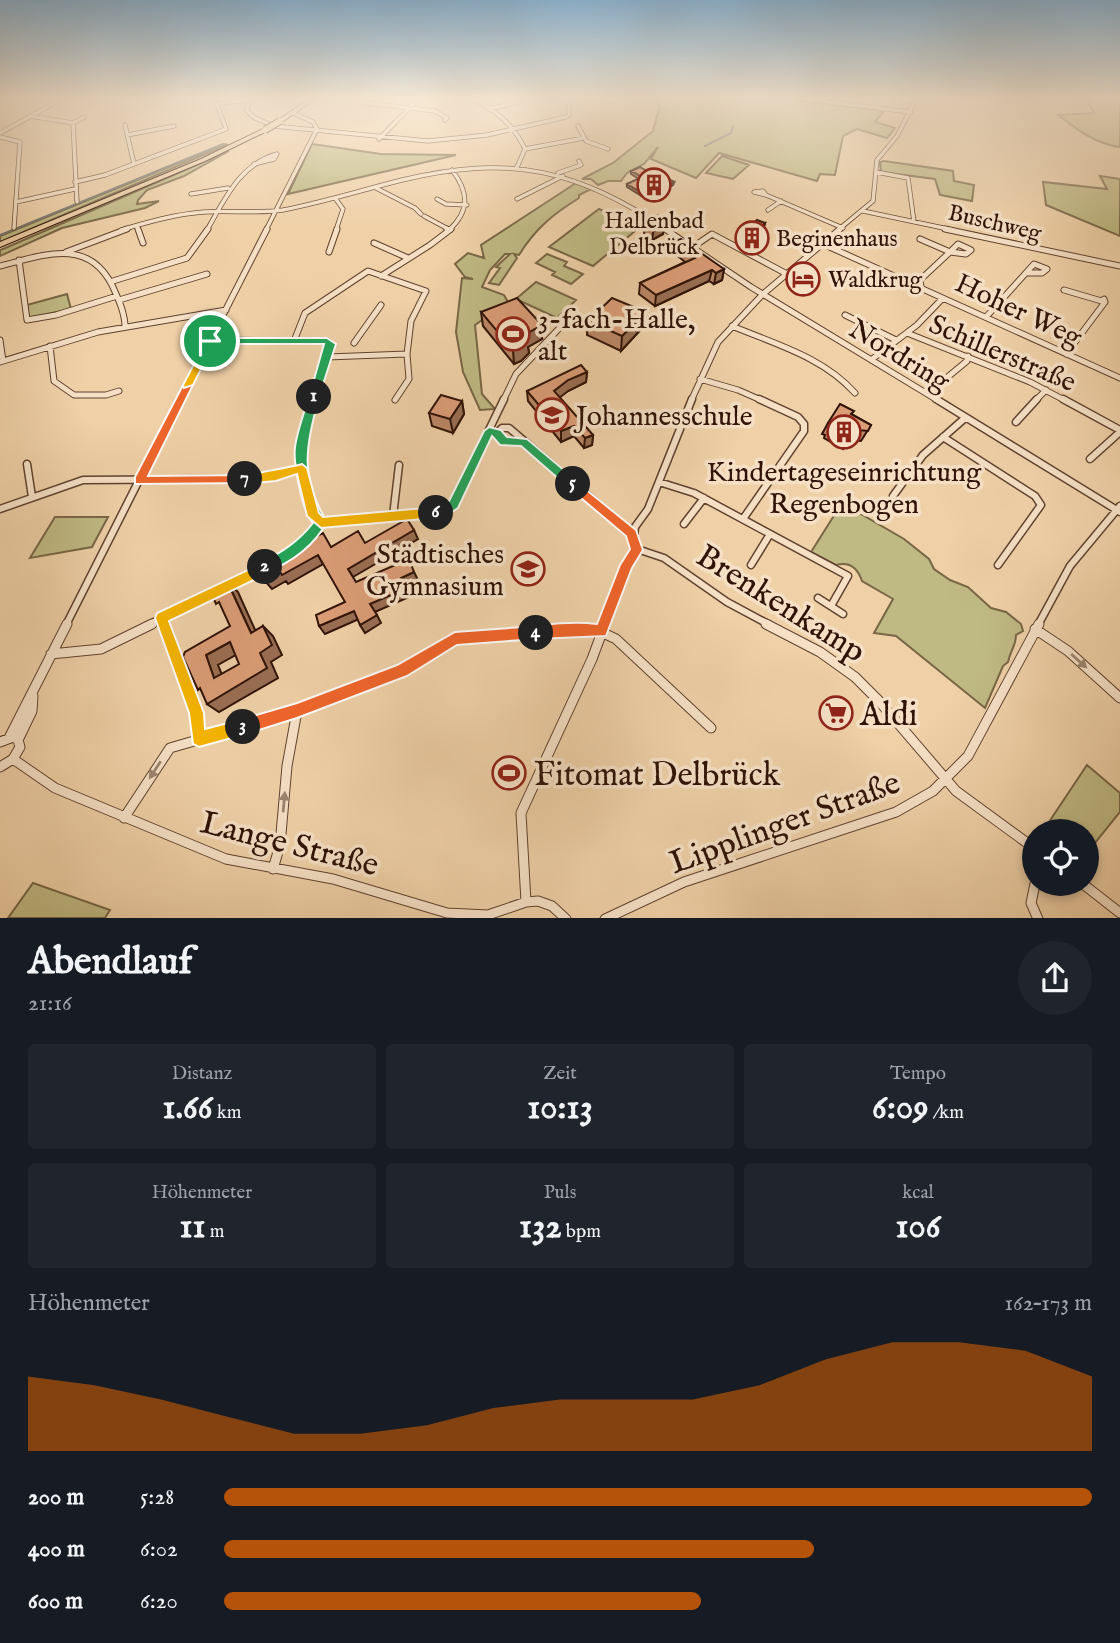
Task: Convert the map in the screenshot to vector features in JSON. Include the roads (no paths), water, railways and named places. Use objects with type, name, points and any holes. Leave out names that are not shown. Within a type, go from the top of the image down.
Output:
[{"type":"main road","points":[[0,245],[240,142]]},
{"type":"street","points":[[14,228],[20,142]]},
{"type":"street","points":[[74,142],[77,202]]},
{"type":"street","points":[[129,142],[134,164]]},
{"type":"street","points":[[75,181],[105,176],[192,142]]},
{"type":"street","points":[[0,767],[13,759],[19,751],[9,740],[32,711],[34,691],[51,654],[310,142]]},
{"type":"street","points":[[521,142],[525,149]]},
{"type":"street","points":[[525,149],[563,142]]},
{"type":"street","points":[[592,142],[608,149]]},
{"type":"street","points":[[565,918],[552,906],[538,901],[526,902],[522,813],[592,659],[626,565],[637,550],[632,533],[634,524],[648,509],[700,379],[718,342],[763,294],[873,201],[877,160],[892,142]]},
{"type":"street","points":[[517,167],[525,149]]},
{"type":"street","points":[[113,281],[187,258],[195,250],[218,212],[228,188],[254,164],[277,154],[274,159],[254,164]]},
{"type":"street","points":[[556,174],[581,165],[579,161]]},
{"type":"street","points":[[0,266],[66,252],[86,242],[184,215],[276,211],[452,170],[490,166],[517,167],[563,176]]},
{"type":"street","points":[[381,276],[458,222],[467,205],[466,193],[452,170]]},
{"type":"street","points":[[876,172],[908,178],[914,222]]},
{"type":"street","points":[[517,199],[563,176]]},
{"type":"street","name":"Nordring","points":[[563,176],[578,180],[632,206],[763,294],[1119,509]]},
{"type":"street","points":[[191,194],[228,188]]},
{"type":"street","points":[[376,188],[450,230]]},
{"type":"street","points":[[16,202],[75,189]]},
{"type":"street","points":[[766,195],[843,228]]},
{"type":"street","points":[[329,252],[343,209],[335,198]]},
{"type":"street","points":[[437,199],[446,204],[467,205]]},
{"type":"street","points":[[768,210],[781,201]]},
{"type":"street","name":"Buschweg","points":[[863,211],[1120,266]]},
{"type":"street","points":[[137,228],[143,243]]},
{"type":"street","points":[[693,247],[712,234],[787,274]]},
{"type":"street","points":[[920,239],[951,252],[920,280],[921,287]]},
{"type":"street","points":[[374,243],[408,258]]},
{"type":"street","name":"Hoher Weg","points":[[823,244],[1120,378]]},
{"type":"street","points":[[66,252],[93,261],[103,268],[113,281],[125,327]]},
{"type":"street","points":[[19,260],[27,320],[56,315],[207,274]]},
{"type":"street","points":[[294,341],[305,313],[368,271],[426,291],[411,318],[407,336],[409,379],[395,400]]},
{"type":"street","points":[[986,317],[1026,273]]},
{"type":"street","points":[[1064,290],[1105,300],[1066,354]]},
{"type":"street","points":[[871,360],[907,333],[942,299]]},
{"type":"street","points":[[354,343],[381,305]]},
{"type":"street","points":[[0,340],[1,362],[98,332],[226,310]]},
{"type":"street","points":[[845,315],[896,340]]},
{"type":"street","points":[[210,341],[327,341],[331,344],[300,447],[302,468],[314,516],[321,522],[441,512],[451,508],[493,432],[516,374],[567,320]]},
{"type":"street","points":[[732,326],[829,369],[847,382],[855,393]]},
{"type":"street","name":"Schillerstraße","points":[[907,333],[1046,390],[1120,431]]},
{"type":"street","points":[[50,346],[54,381],[74,395],[106,395],[119,391]]},
{"type":"street","points":[[327,357],[407,354]]},
{"type":"street","points":[[944,380],[967,361],[968,356]]},
{"type":"street","points":[[700,379],[738,390],[798,417],[804,424],[804,431],[743,519]]},
{"type":"street","points":[[1016,422],[1046,390]]},
{"type":"street","points":[[893,496],[923,455],[965,418]]},
{"type":"street","points":[[493,432],[509,428],[632,533]]},
{"type":"street","points":[[1090,459],[1117,440],[1120,431]]},
{"type":"street","points":[[493,432],[504,442],[523,442]]},
{"type":"street","points":[[943,437],[1035,496],[1041,505],[998,565]]},
{"type":"street","points":[[27,464],[32,497]]},
{"type":"street","points":[[393,516],[399,465]]},
{"type":"street","points":[[0,509],[74,481],[250,479],[276,476],[302,468]]},
{"type":"street","points":[[659,482],[704,498],[848,576],[831,606]]},
{"type":"street","points":[[684,524],[704,498]]},
{"type":"street","name":"Lipplinger Straße","points":[[607,918],[684,882],[896,812],[923,799],[943,779],[957,770],[968,756],[1070,566],[1119,509]]},
{"type":"street","points":[[289,555],[306,541],[321,522]]},
{"type":"street","points":[[751,565],[771,534]]},
{"type":"street","name":"Brenkenkamp","points":[[637,550],[654,551],[732,607],[806,645],[846,670],[887,710],[943,779],[989,820],[1022,841]]},
{"type":"street","points":[[51,654],[101,649],[279,560]]},
{"type":"street","points":[[818,598],[843,614]]},
{"type":"street","points":[[161,618],[196,713],[199,739]]},
{"type":"street","points":[[124,818],[170,748],[297,711],[402,671],[455,639],[583,629],[601,632],[616,639],[712,728]]},
{"type":"street","points":[[1035,629],[1068,651],[1120,698]]},
{"type":"street","points":[[273,869],[280,845],[287,766],[297,711]]},
{"type":"street","name":"Lange Straße","points":[[13,759],[55,788],[226,859],[332,879],[423,906],[471,916],[488,915],[526,902]]},
{"type":"street","points":[[1032,896],[1031,903],[1038,918]]},
{"type":"street","points":[[1098,896],[1120,913]]},
{"type":"waterway","points":[[705,146],[713,142]]},
{"type":"waterway","points":[[0,235],[223,144]]},
{"type":"place","name":"Hallenbad Delbrück","points":[[654,185]]},
{"type":"place","name":"Beginenhaus","points":[[752,238]]},
{"type":"place","name":"Waldkrug","points":[[803,279]]},
{"type":"place","name":"3-fach-Halle, alt","points":[[513,334]]},
{"type":"place","name":"Johannesschule","points":[[552,415]]},
{"type":"place","name":"Kindertageseinrichtung Regenbogen","points":[[844,432]]},
{"type":"place","name":"Städtisches Gymnasium","points":[[528,569]]},
{"type":"place","name":"Aldi","points":[[836,713]]},
{"type":"place","name":"Fitomat Delbrück","points":[[509,773]]}]
